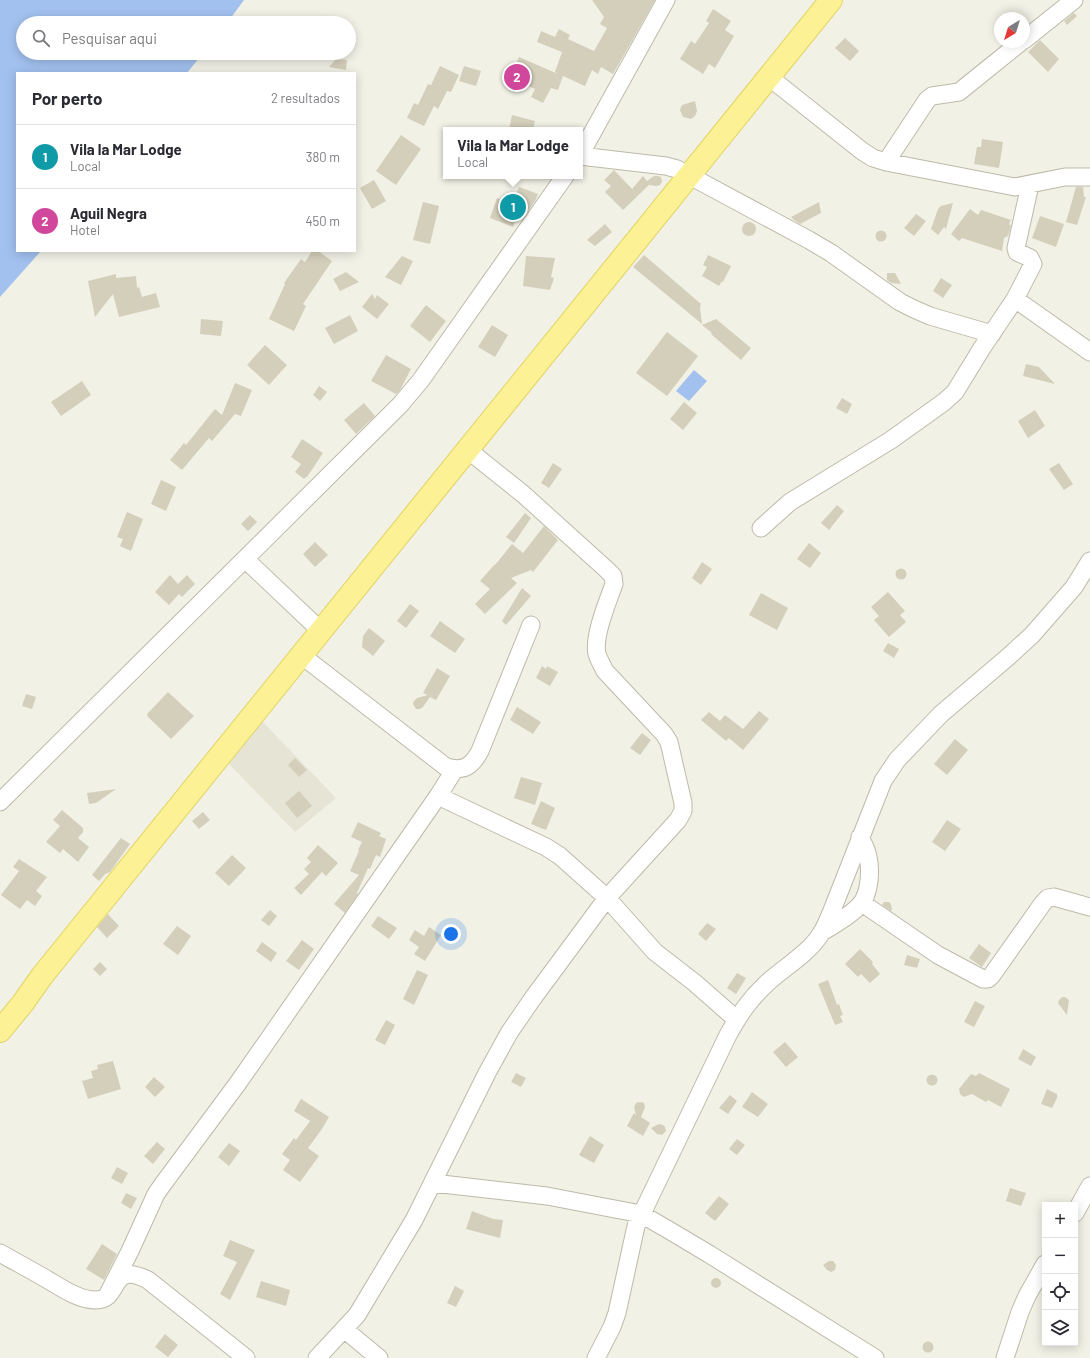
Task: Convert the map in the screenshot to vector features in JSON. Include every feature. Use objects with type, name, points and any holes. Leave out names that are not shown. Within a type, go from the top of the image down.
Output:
[{"type":"main road","points":[[0,1031],[23,1003],[42,976],[831,0]]},
{"type":"street","points":[[583,151],[666,0]]},
{"type":"street","points":[[1030,35],[1074,0]]},
{"type":"street","points":[[886,162],[927,100],[932,96],[959,92],[1014,48]]},
{"type":"street","points":[[769,77],[862,151],[873,158],[886,162],[1015,187],[1065,177],[1090,177]]},
{"type":"street","points":[[583,156],[666,166],[677,169],[820,246],[900,302],[930,316],[992,334]]},
{"type":"street","points":[[0,802],[400,405],[421,380],[564,179]]},
{"type":"street","points":[[761,528],[790,502],[891,440],[944,402],[955,392],[1016,299],[1033,264],[1030,258],[1017,252],[1016,248],[1030,185]]},
{"type":"street","points":[[1016,299],[1090,352]]},
{"type":"street","points":[[317,1358],[357,1315],[410,1227],[486,1072],[509,1033],[607,898],[678,820],[683,811],[683,803],[669,742],[664,734],[605,671],[599,661],[597,652],[598,635],[614,584],[613,576],[523,494],[468,450]]},
{"type":"street","points":[[245,559],[321,631]]},
{"type":"street","points":[[596,1358],[612,1327],[617,1313],[636,1226],[641,1214],[740,1013],[767,983],[812,945],[822,932],[883,781],[897,760],[941,714],[1032,636],[1074,587],[1090,561]]},
{"type":"street","points":[[301,655],[446,767],[455,769],[467,767],[475,761],[531,625]]},
{"type":"street","points":[[107,1296],[130,1252],[156,1194],[238,1083],[438,796],[455,769]]},
{"type":"street","points":[[438,796],[546,847],[560,856],[607,898],[655,952],[695,983],[737,1020]]},
{"type":"street","points":[[822,932],[853,912],[862,903],[868,889],[870,869],[868,855],[860,837]]},
{"type":"street","points":[[862,903],[938,955],[983,979],[988,979],[992,975],[1048,898],[1054,897],[1090,907]]},
{"type":"street","points":[[432,1183],[547,1196],[641,1214],[668,1228],[875,1358]]},
{"type":"street","points":[[1078,1208],[1090,1186]]},
{"type":"street","points":[[0,1253],[69,1292],[95,1300],[102,1300],[107,1296],[122,1276],[129,1274],[148,1280],[246,1358]]},
{"type":"street","points":[[1005,1358],[1020,1312],[1042,1269]]},
{"type":"street","points":[[344,1329],[379,1358]]},
{"type":"shaded area","points":[[262,721],[336,798],[295,832],[229,764]]},
{"type":"water","points":[[0,0],[244,0],[232,16],[16,16],[16,60],[197,60],[188,72],[16,72],[16,252],[40,252],[0,297]]},
{"type":"water","points":[[694,370],[707,381],[689,401],[676,391]]},
{"type":"building","points":[[592,0],[655,0],[613,74],[601,67],[598,74],[592,70],[585,86],[563,76],[558,90],[551,88],[543,103],[531,97],[535,89],[505,76],[508,66],[514,69],[519,57],[558,74],[555,72],[562,52],[537,42],[541,31],[555,37],[559,29],[570,35],[568,39],[594,51],[607,28],[600,24],[604,17]]},
{"type":"building","points":[[713,9],[731,21],[725,30],[734,36],[715,68],[709,64],[703,74],[680,59],[691,41],[695,44],[709,23],[706,21]]},
{"type":"building","points":[[1074,13],[1077,16],[1067,25],[1064,21]]},
{"type":"building","points":[[845,38],[859,51],[850,61],[835,48]]},
{"type":"building","points":[[1040,40],[1059,59],[1048,72],[1028,52]]},
{"type":"building","points":[[335,60],[347,60],[346,70],[329,67]]},
{"type":"building","points":[[440,66],[459,75],[451,92],[447,91],[438,109],[434,106],[424,126],[407,118],[414,103],[418,105],[428,84],[431,85]]},
{"type":"building","points":[[464,66],[481,71],[476,86],[459,81]]},
{"type":"building","points":[[695,101],[697,111],[695,116],[691,119],[683,117],[680,110],[682,105]]},
{"type":"building","points":[[512,115],[535,121],[534,127],[510,127]]},
{"type":"building","points":[[401,135],[421,149],[396,185],[376,171]]},
{"type":"building","points":[[982,139],[1003,142],[999,168],[974,164],[977,147],[981,147]]},
{"type":"building","points":[[614,170],[632,189],[643,176],[647,181],[654,176],[658,176],[661,177],[662,182],[660,185],[656,186],[649,185],[623,210],[605,192],[611,186],[604,180]]},
{"type":"building","points":[[374,180],[386,201],[372,209],[360,188]]},
{"type":"building","points":[[519,187],[538,194],[527,212],[520,209],[513,227],[490,218],[497,198],[512,204]]},
{"type":"building","points":[[1076,187],[1083,187],[1084,197],[1086,197],[1077,225],[1066,222]]},
{"type":"building","points":[[423,202],[439,206],[430,244],[413,240]]},
{"type":"building","points":[[819,202],[821,213],[800,224],[791,217]]},
{"type":"building","points":[[953,203],[946,229],[944,227],[938,235],[931,229],[938,209],[941,206]]},
{"type":"building","points":[[970,209],[978,215],[981,210],[1011,220],[1009,224],[1011,226],[1008,236],[1004,238],[1002,251],[962,238],[959,241],[951,234]]},
{"type":"building","points":[[916,214],[926,221],[914,236],[904,228]]},
{"type":"building","points":[[1040,216],[1064,224],[1056,247],[1032,238]]},
{"type":"building","points":[[746,222],[752,222],[756,226],[756,232],[752,236],[746,236],[742,232],[742,226]]},
{"type":"building","points":[[605,224],[612,232],[595,246],[587,240]]},
{"type":"building","points":[[879,231],[883,231],[885,232],[885,240],[879,241],[876,238],[876,234]]},
{"type":"building","points":[[311,252],[319,252],[332,261],[303,304],[306,306],[294,331],[269,319],[285,284],[284,283],[301,259],[305,262]]},
{"type":"building","points":[[644,255],[701,304],[702,324],[633,267]]},
{"type":"building","points":[[708,255],[731,266],[723,282],[722,281],[719,286],[702,276],[707,267],[703,265]]},
{"type":"building","points":[[402,256],[413,261],[401,285],[385,277]]},
{"type":"building","points":[[526,256],[555,258],[551,277],[554,278],[550,290],[523,286]]},
{"type":"building","points":[[346,272],[359,282],[340,291],[333,279]]},
{"type":"building","points":[[887,273],[895,273],[901,284],[891,283],[887,280]]},
{"type":"building","points":[[116,274],[116,278],[136,276],[137,288],[139,287],[142,297],[156,293],[160,307],[119,317],[113,294],[95,317],[88,281]]},
{"type":"building","points":[[941,278],[952,285],[943,298],[933,291]]},
{"type":"building","points":[[372,294],[375,299],[377,295],[389,304],[377,319],[362,307]]},
{"type":"building","points":[[426,305],[446,321],[430,342],[410,326]]},
{"type":"building","points":[[350,315],[358,331],[334,344],[325,328]]},
{"type":"building","points":[[201,319],[223,321],[221,336],[200,334]]},
{"type":"building","points":[[716,319],[751,348],[741,360],[702,325]]},
{"type":"building","points":[[492,325],[508,335],[495,357],[478,347]]},
{"type":"building","points":[[667,332],[698,356],[667,396],[636,373]]},
{"type":"building","points":[[265,345],[287,365],[269,385],[247,365]]},
{"type":"building","points":[[386,355],[411,369],[400,390],[396,394],[371,381]]},
{"type":"building","points":[[1026,364],[1039,367],[1055,384],[1023,376]]},
{"type":"building","points":[[82,381],[91,395],[61,416],[51,402]]},
{"type":"building","points":[[235,383],[252,390],[241,416],[235,414],[212,441],[209,438],[182,470],[170,460],[184,443],[186,445],[215,409],[222,415]]},
{"type":"building","points":[[319,386],[327,392],[320,401],[313,395]]},
{"type":"building","points":[[842,398],[852,404],[847,414],[836,408]]},
{"type":"building","points":[[684,402],[697,413],[683,430],[670,419]]},
{"type":"building","points":[[364,403],[375,416],[356,434],[344,420]]},
{"type":"building","points":[[1035,410],[1045,426],[1028,438],[1018,421]]},
{"type":"building","points":[[302,439],[323,453],[307,477],[304,479],[295,472],[301,464],[291,457]]},
{"type":"building","points":[[553,463],[562,469],[549,488],[541,483]]},
{"type":"building","points":[[1059,463],[1073,484],[1064,490],[1049,469]]},
{"type":"building","points":[[161,480],[176,487],[166,511],[151,504]]},
{"type":"building","points":[[837,505],[844,511],[829,530],[821,523]]},
{"type":"building","points":[[127,512],[143,519],[131,551],[120,546],[123,539],[117,537]]},
{"type":"building","points":[[525,513],[531,518],[514,543],[506,537]]},
{"type":"building","points":[[250,515],[257,522],[248,531],[241,524]]},
{"type":"building","points":[[544,526],[558,540],[533,572],[531,570],[511,578],[517,583],[485,614],[475,604],[490,589],[480,581],[512,544],[523,553]]},
{"type":"building","points":[[315,542],[328,555],[315,567],[303,554]]},
{"type":"building","points":[[809,543],[821,553],[810,568],[797,559]]},
{"type":"building","points":[[702,562],[712,569],[701,585],[692,578]]},
{"type":"building","points":[[901,568],[905,570],[907,574],[905,578],[901,580],[897,578],[895,574],[897,570]]},
{"type":"building","points":[[170,575],[178,584],[187,575],[195,584],[182,597],[179,594],[169,605],[155,592]]},
{"type":"building","points":[[522,588],[531,596],[506,625],[502,621]]},
{"type":"building","points":[[888,592],[905,611],[900,615],[906,622],[889,637],[874,620],[879,616],[871,607]]},
{"type":"building","points":[[761,593],[788,608],[777,630],[749,615]]},
{"type":"building","points":[[410,604],[419,611],[406,628],[397,621]]},
{"type":"building","points":[[440,621],[465,639],[455,653],[430,636]]},
{"type":"building","points":[[369,628],[385,641],[373,656],[362,647],[363,636]]},
{"type":"building","points":[[888,643],[899,649],[894,658],[883,651]]},
{"type":"building","points":[[542,666],[546,669],[547,666],[558,672],[550,686],[536,678]]},
{"type":"building","points":[[437,668],[450,676],[436,700],[430,697],[423,707],[416,709],[413,704],[414,701],[417,698],[428,695],[423,693]]},
{"type":"building","points":[[168,692],[194,716],[171,739],[148,717],[147,714]]},
{"type":"building","points":[[26,694],[36,697],[32,709],[22,706]]},
{"type":"building","points":[[517,707],[541,722],[533,734],[510,720]]},
{"type":"building","points":[[759,711],[769,719],[743,750],[729,738],[726,741],[701,720],[709,712],[720,721],[725,715],[743,729]]},
{"type":"building","points":[[642,733],[651,740],[640,755],[630,748]]},
{"type":"building","points":[[955,739],[968,750],[947,775],[934,764]]},
{"type":"building","points":[[295,758],[307,770],[299,777],[288,765]]},
{"type":"building","points":[[521,777],[542,783],[535,805],[514,798]]},
{"type":"building","points":[[116,789],[96,803],[89,804],[87,793]]},
{"type":"building","points":[[299,791],[312,806],[297,818],[285,803]]},
{"type":"building","points":[[541,801],[555,808],[546,830],[531,824]]},
{"type":"building","points":[[62,810],[83,828],[83,832],[78,838],[89,847],[78,862],[63,849],[60,853],[46,842],[60,826],[53,820]]},
{"type":"building","points":[[203,812],[210,820],[199,829],[192,821]]},
{"type":"building","points":[[947,820],[961,829],[945,851],[932,842]]},
{"type":"building","points":[[358,822],[381,833],[379,836],[386,839],[380,857],[376,855],[370,869],[368,868],[357,893],[358,894],[345,913],[334,904],[359,875],[350,871],[362,842],[351,837]]},
{"type":"building","points":[[121,838],[130,844],[110,872],[105,874],[99,881],[92,875]]},
{"type":"building","points":[[318,845],[338,863],[326,876],[322,872],[301,895],[294,888],[309,874],[304,869],[311,862],[307,858]]},
{"type":"building","points":[[232,855],[246,868],[229,886],[215,873]]},
{"type":"building","points":[[19,859],[47,877],[36,891],[42,896],[35,906],[27,900],[20,909],[1,895],[19,871],[13,867]]},
{"type":"building","points":[[884,902],[889,902],[891,904],[891,911],[882,905]]},
{"type":"building","points":[[270,910],[277,916],[269,926],[261,920]]},
{"type":"building","points":[[108,914],[119,926],[107,938],[97,927]]},
{"type":"building","points":[[378,916],[397,928],[389,939],[371,926]]},
{"type":"building","points":[[707,923],[716,929],[706,941],[698,934]]},
{"type":"building","points":[[177,926],[191,936],[178,955],[163,944]]},
{"type":"building","points":[[429,927],[441,935],[425,961],[414,954],[419,947],[409,940],[415,930],[424,936]]},
{"type":"building","points":[[302,940],[314,949],[299,970],[286,961]]},
{"type":"building","points":[[262,942],[277,953],[271,962],[256,951]]},
{"type":"building","points":[[979,944],[991,953],[982,967],[969,958]]},
{"type":"building","points":[[860,949],[873,962],[872,964],[880,974],[870,983],[861,974],[858,977],[845,964]]},
{"type":"building","points":[[907,955],[920,959],[917,968],[904,965]]},
{"type":"building","points":[[100,962],[107,969],[100,976],[93,969]]},
{"type":"building","points":[[417,970],[428,975],[414,1005],[403,999]]},
{"type":"building","points":[[737,973],[746,978],[736,994],[727,988]]},
{"type":"building","points":[[828,980],[837,1005],[839,1004],[843,1015],[840,1016],[843,1022],[835,1025],[818,984]]},
{"type":"building","points":[[1062,997],[1069,1000],[1067,1015],[1058,1003]]},
{"type":"building","points":[[975,1001],[985,1006],[974,1027],[964,1022]]},
{"type":"building","points":[[386,1020],[395,1025],[385,1045],[375,1040]]},
{"type":"building","points":[[785,1042],[798,1057],[786,1067],[773,1052]]},
{"type":"building","points":[[1023,1049],[1036,1057],[1031,1066],[1018,1059]]},
{"type":"building","points":[[113,1061],[121,1089],[88,1099],[82,1081],[93,1078],[91,1071],[98,1069],[97,1065]]},
{"type":"building","points":[[516,1073],[526,1078],[521,1087],[511,1082]]},
{"type":"building","points":[[979,1073],[1010,1089],[1001,1107],[988,1100],[986,1102],[972,1094],[964,1097],[960,1094],[959,1089],[971,1074],[976,1076]]},
{"type":"building","points":[[932,1074],[936,1076],[938,1080],[936,1084],[932,1086],[928,1084],[926,1080],[928,1076]]},
{"type":"building","points":[[154,1077],[165,1087],[155,1097],[145,1087]]},
{"type":"building","points":[[1047,1089],[1057,1094],[1057,1098],[1052,1108],[1041,1104]]},
{"type":"building","points":[[752,1092],[768,1104],[758,1117],[742,1107]]},
{"type":"building","points":[[730,1095],[737,1101],[728,1114],[719,1108]]},
{"type":"building","points":[[301,1099],[329,1117],[308,1148],[319,1156],[300,1182],[283,1170],[290,1160],[282,1154],[294,1138],[296,1140],[310,1121],[294,1111]]},
{"type":"building","points":[[636,1103],[644,1103],[645,1107],[641,1117],[650,1123],[643,1136],[627,1126],[634,1113],[636,1115],[634,1107]]},
{"type":"building","points":[[659,1124],[665,1127],[666,1131],[662,1135],[657,1134],[651,1128]]},
{"type":"building","points":[[590,1136],[604,1145],[594,1163],[579,1155]]},
{"type":"building","points":[[737,1139],[745,1145],[737,1155],[729,1149]]},
{"type":"building","points":[[157,1142],[165,1149],[153,1164],[144,1156]]},
{"type":"building","points":[[229,1143],[240,1151],[229,1166],[218,1157]]},
{"type":"building","points":[[117,1167],[128,1173],[122,1184],[111,1178]]},
{"type":"building","points":[[1010,1188],[1026,1193],[1021,1206],[1006,1201]]},
{"type":"building","points":[[126,1193],[137,1198],[131,1209],[121,1203]]},
{"type":"building","points":[[719,1196],[729,1204],[715,1221],[705,1213]]},
{"type":"building","points":[[472,1211],[493,1219],[503,1220],[500,1238],[466,1229]]},
{"type":"building","points":[[230,1240],[255,1250],[230,1300],[220,1294],[237,1262],[223,1256]]},
{"type":"building","points":[[102,1244],[117,1254],[104,1280],[86,1269]]},
{"type":"building","points":[[829,1261],[833,1261],[836,1265],[835,1270],[831,1272],[823,1265]]},
{"type":"building","points":[[714,1278],[718,1278],[720,1279],[720,1287],[714,1288],[711,1285],[711,1281]]},
{"type":"building","points":[[261,1281],[290,1290],[286,1306],[256,1297]]},
{"type":"building","points":[[455,1286],[464,1291],[456,1307],[447,1303]]},
{"type":"building","points":[[165,1334],[178,1345],[168,1357],[155,1347]]},
{"type":"building","points":[[928,1341],[932,1343],[934,1347],[932,1351],[928,1353],[924,1351],[922,1347],[924,1343]]},
{"type":"place","name":"Aguil Negra","points":[[517,77]]},
{"type":"place","name":"Vila la Mar Lodge","points":[[513,207]]}]
